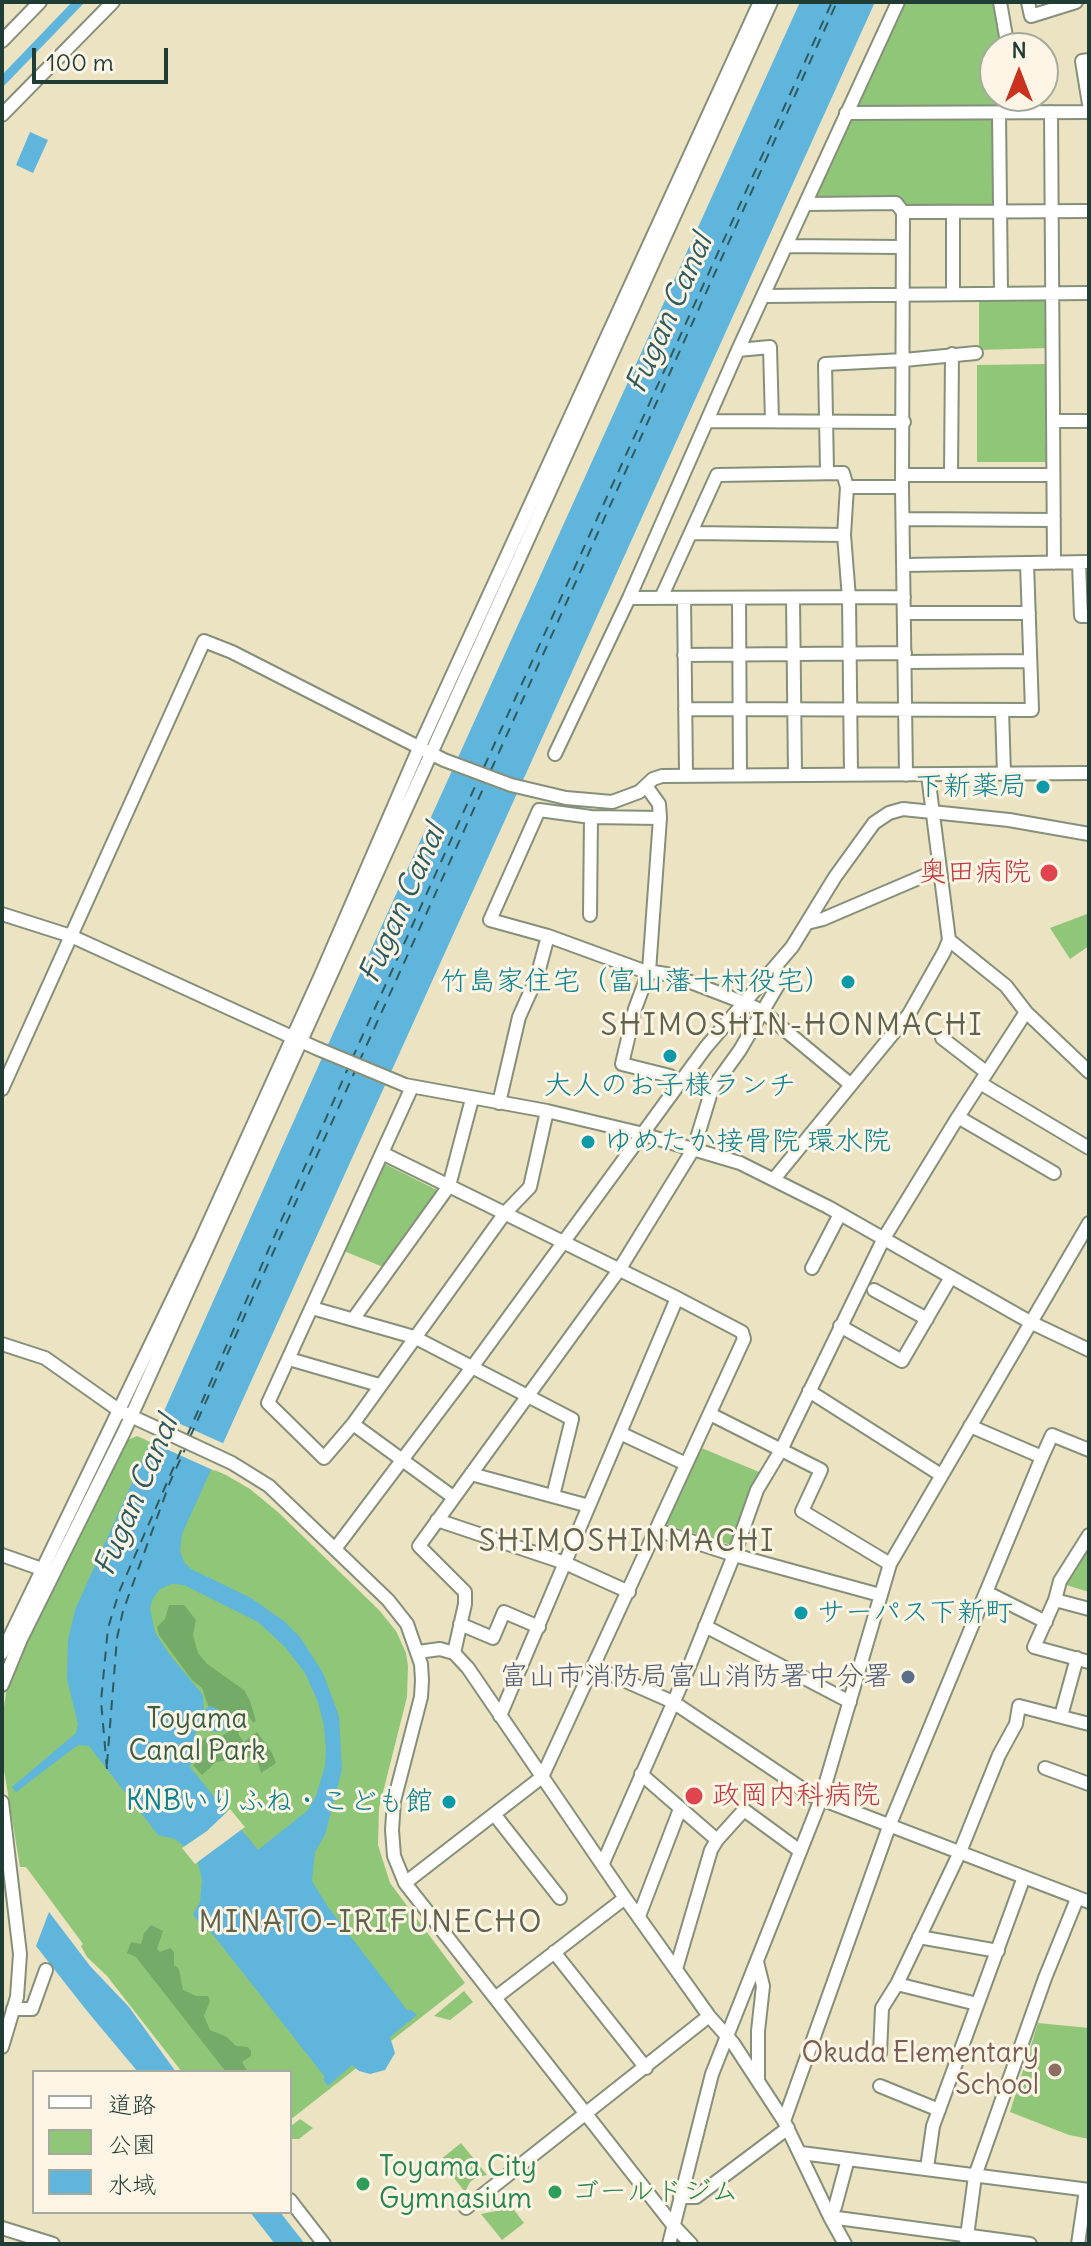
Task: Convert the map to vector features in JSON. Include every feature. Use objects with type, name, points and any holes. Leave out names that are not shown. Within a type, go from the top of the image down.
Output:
[{"type":"street","points":[[2,41],[40,2]]},
{"type":"street","points":[[2,115],[113,2]]},
{"type":"street","points":[[2,1653],[48,1571],[125,1414],[297,1040],[760,2]]},
{"type":"street","points":[[426,749],[771,2]]},
{"type":"street","points":[[555,754],[629,598],[738,350],[898,2]]},
{"type":"street","points":[[1000,2],[1005,32]]},
{"type":"street","points":[[1028,2],[1031,16],[1076,2]]},
{"type":"street","points":[[1089,60],[1082,61],[1089,104]]},
{"type":"street","points":[[846,113],[1019,112]]},
{"type":"street","points":[[1051,112],[1054,563]]},
{"type":"street","points":[[1059,112],[1089,112]]},
{"type":"street","points":[[999,113],[1001,294]]},
{"type":"street","points":[[806,204],[896,203],[903,212],[906,775]]},
{"type":"street","points":[[903,212],[1089,211]]},
{"type":"street","points":[[953,212],[953,294]]},
{"type":"street","points":[[786,246],[901,247]]},
{"type":"street","points":[[764,296],[1089,293]]},
{"type":"street","points":[[738,350],[770,347],[772,421]]},
{"type":"street","points":[[827,471],[825,364],[976,353]]},
{"type":"street","points":[[951,474],[952,354]]},
{"type":"street","points":[[707,421],[904,422]]},
{"type":"street","points":[[1053,421],[1089,421]]},
{"type":"street","points":[[661,598],[717,475],[843,473],[847,487],[844,535],[849,598],[851,774]]},
{"type":"street","points":[[847,487],[951,474],[1053,475]]},
{"type":"street","points":[[903,519],[1054,520]]},
{"type":"street","points":[[691,533],[844,535]]},
{"type":"street","points":[[904,565],[1084,562],[1081,616],[1089,616]]},
{"type":"street","points":[[685,709],[1032,710],[1027,563]]},
{"type":"street","points":[[629,598],[904,597]]},
{"type":"street","points":[[684,598],[686,775]]},
{"type":"street","points":[[739,598],[740,775]]},
{"type":"street","points":[[793,598],[795,774]]},
{"type":"street","points":[[904,613],[1029,613]]},
{"type":"street","points":[[2,1089],[204,641],[232,652],[444,760],[511,785],[546,794],[612,802],[639,792],[653,779],[686,775],[1089,773]]},
{"type":"street","points":[[684,655],[849,654],[1030,661]]},
{"type":"street","points":[[1002,710],[1004,774]]},
{"type":"street","points":[[774,1179],[909,1014],[949,940],[928,775]]},
{"type":"street","points":[[646,786],[659,804],[660,818],[649,971],[635,1009],[622,1064],[670,1076],[681,1082]]},
{"type":"street","points":[[335,1549],[706,1047],[773,971],[874,823],[889,813],[903,809],[1009,820],[1089,834]]},
{"type":"street","points":[[660,818],[591,817],[539,810],[490,920],[548,936],[649,971],[672,975],[745,1003],[762,1011],[850,1084]]},
{"type":"street","points":[[590,915],[591,817]]},
{"type":"street","points":[[807,923],[940,869]]},
{"type":"street","points":[[2,914],[71,936],[297,1040],[412,1087],[547,1111],[643,1134],[740,1163],[884,1238],[1030,1322],[1089,1350]]},
{"type":"street","points":[[499,1103],[519,1017],[537,977],[548,936]]},
{"type":"street","points":[[949,940],[1006,986],[1026,1012],[1089,1072]]},
{"type":"street","points":[[454,1653],[465,1592],[419,1546],[619,1270],[694,1148],[712,1089],[740,1050],[778,985],[773,971]]},
{"type":"street","points":[[603,1863],[705,1626],[757,1490],[781,1450],[884,1238],[1026,1012]]},
{"type":"street","points":[[942,1038],[983,1078],[1089,1148]]},
{"type":"street","points":[[412,1087],[268,1403],[324,1458],[353,1424],[505,1213],[530,1187],[547,1111]]},
{"type":"street","points":[[354,1318],[449,1186],[472,1099]]},
{"type":"street","points":[[958,1117],[1054,1173]]},
{"type":"street","points":[[382,1153],[677,1298],[742,1332],[744,1339],[542,1777],[405,1883]]},
{"type":"street","points":[[812,1268],[840,1214]]},
{"type":"street","points":[[669,2244],[712,2074],[821,1799],[890,1564],[1089,1223]]},
{"type":"street","points":[[840,1326],[902,1361],[951,1277]]},
{"type":"street","points":[[874,1290],[927,1319]]},
{"type":"street","points":[[500,1716],[677,1298]]},
{"type":"street","points":[[312,1308],[414,1337],[572,1419],[553,1496]]},
{"type":"street","points":[[2,1344],[45,1358],[125,1414],[232,1463],[269,1486],[398,1612],[407,1624],[421,1664],[421,1697],[394,1801],[394,1856],[405,1883],[691,2244]]},
{"type":"street","points":[[289,1359],[379,1385]]},
{"type":"street","points":[[809,1391],[941,1475]]},
{"type":"street","points":[[710,1414],[821,1470],[802,1511],[890,1564]]},
{"type":"street","points":[[353,1424],[453,1497]]},
{"type":"street","points":[[970,1426],[1042,1457]]},
{"type":"street","points":[[620,1433],[686,1464]]},
{"type":"street","points":[[680,2197],[696,2197],[786,2124],[890,1824],[1042,1457],[1052,1435],[1089,1450]]},
{"type":"street","points":[[471,1474],[589,1506]]},
{"type":"street","points":[[437,1520],[565,1563],[629,1592]]},
{"type":"street","points":[[657,1530],[734,1555],[880,1595]]},
{"type":"street","points":[[1061,1716],[1083,1660],[1034,1647],[1060,1581],[1089,1535]]},
{"type":"street","points":[[2,1555],[48,1571]]},
{"type":"street","points":[[2,1685],[48,1571]]},
{"type":"street","points":[[986,1592],[1046,1622]]},
{"type":"street","points":[[1055,1600],[1089,1609]]},
{"type":"street","points":[[460,1624],[493,1638],[504,1612],[539,1627]]},
{"type":"street","points":[[705,1626],[850,1702]]},
{"type":"street","points":[[418,1652],[440,1649],[454,1653],[468,1668],[625,1898],[758,2080],[786,2124],[845,2244]]},
{"type":"street","points":[[594,1667],[673,1702],[821,1799],[1083,1900],[1045,1978],[975,2176],[966,2240]]},
{"type":"street","points":[[880,2053],[882,2008],[897,1984],[960,1852],[999,1755],[1016,1724],[1019,1706],[1089,1724]]},
{"type":"street","points":[[1045,1768],[1089,1784]]},
{"type":"street","points":[[641,1774],[717,1840]]},
{"type":"street","points":[[2,1802],[11,1858],[9,1884]]},
{"type":"street","points":[[639,1916],[680,1809]]},
{"type":"street","points":[[676,1969],[711,1850],[744,1810],[800,1851]]},
{"type":"street","points":[[494,1814],[560,1898]]},
{"type":"street","points":[[2,1862],[9,1884],[20,1954],[20,1975],[2,2047]]},
{"type":"street","points":[[927,2168],[933,2126],[1024,1877]]},
{"type":"street","points":[[495,1998],[625,1898]]},
{"type":"street","points":[[919,1937],[998,1951]]},
{"type":"street","points":[[554,1952],[646,2068]]},
{"type":"street","points":[[757,1962],[763,1986],[758,2031],[758,2080]]},
{"type":"street","points":[[13,2009],[32,2009],[46,1970]]},
{"type":"street","points":[[897,1984],[977,2004]]},
{"type":"street","points":[[466,2208],[709,2016]]},
{"type":"street","points":[[880,2086],[939,2110]]},
{"type":"street","points":[[801,2153],[1088,2190],[1078,2244]]},
{"type":"street","points":[[830,2217],[848,2159]]},
{"type":"street","points":[[292,2203],[324,2244]]},
{"type":"street","points":[[830,2217],[966,2240],[1028,2244]]},
{"type":"street","points":[[2,2228],[53,2244]]},
{"type":"green space","points":[[903,2],[997,2],[1002,32],[979,32],[979,109],[856,106]]},
{"type":"green space","points":[[851,117],[995,117],[997,204],[993,207],[909,207],[897,200],[815,200]]},
{"type":"green space","points":[[1045,298],[1048,301],[1047,348],[979,350],[979,300]]},
{"type":"green space","points":[[1045,364],[1046,462],[977,462],[977,365]]},
{"type":"green space","points":[[1087,914],[1089,946],[1070,959],[1050,928]]},
{"type":"green space","points":[[383,1163],[439,1191],[383,1267],[344,1251]]},
{"type":"green space","name":"Toyama Canal Park","points":[[137,1436],[226,1475],[250,1489],[379,1610],[396,1631],[406,1653],[407,1697],[379,1808],[378,1845],[390,1883],[465,1983],[292,2118],[292,2070],[180,2070],[107,1976],[87,1957],[81,1946],[83,1944],[26,1867],[20,1867],[2,1758],[6,1693],[22,1650],[125,1441]]},
{"type":"green space","points":[[699,1447],[764,1474],[734,1546],[665,1524]]},
{"type":"green space","points":[[1089,1547],[1089,1592],[1066,1585]]},
{"type":"green space","points":[[169,1605],[184,1605],[196,1620],[193,1635],[198,1653],[207,1664],[244,1690],[256,1721],[253,1723],[249,1716],[244,1718],[238,1726],[239,1735],[244,1742],[257,1732],[276,1763],[261,1773],[256,1756],[216,1762],[202,1775],[193,1765],[200,1759],[196,1751],[204,1739],[222,1736],[232,1729],[233,1717],[209,1708],[202,1688],[192,1680],[159,1635],[157,1627],[165,1619]]},
{"type":"green space","points":[[151,1925],[163,1931],[157,1949],[160,1952],[170,1948],[174,1952],[174,1965],[179,1969],[183,1990],[196,1996],[208,1996],[210,2001],[204,2016],[210,2030],[251,2051],[251,2056],[242,2062],[247,2070],[224,2070],[136,1957],[127,1953],[131,1942],[141,1944],[144,1933]]},
{"type":"green space","points":[[464,1991],[473,2002],[450,2020],[434,2016]]},
{"type":"green space","name":"Okuda Elementary School","points":[[1038,2023],[1089,2028],[1089,2139],[1069,2135],[1010,2112]]},
{"type":"green space","points":[[300,2119],[313,2128],[299,2139],[292,2139],[292,2125]]},
{"type":"green space","points":[[461,2143],[487,2175],[470,2182],[465,2192],[440,2160]]},
{"type":"green space","points":[[504,2197],[524,2223],[502,2240],[481,2214],[496,2211]]},
{"type":"water","points":[[72,2],[85,2],[2,88],[2,75]]},
{"type":"water","name":"Fugan Canal","points":[[800,2],[875,2],[182,1534],[180,1551],[191,1569],[251,1598],[300,1637],[323,1673],[339,1716],[342,1770],[325,1835],[315,1852],[312,1881],[328,1907],[407,2010],[417,2015],[390,2037],[395,2053],[385,2070],[370,2074],[352,2065],[328,2086],[323,2079],[325,2077],[203,1922],[200,1924],[193,1914],[200,1902],[202,1880],[198,1862],[191,1852],[175,1839],[158,1835],[89,1746],[74,1748],[16,1792],[12,1787],[76,1733],[78,1724],[67,1679],[68,1640],[75,1610]],"holes":[[[172,1584],[184,1585],[258,1622],[285,1647],[305,1673],[318,1702],[326,1750],[325,1766],[316,1796],[307,1811],[258,1850],[189,1766],[197,1759],[193,1748],[195,1733],[203,1727],[215,1732],[231,1729],[231,1721],[230,1717],[218,1720],[218,1709],[209,1706],[204,1711],[203,1695],[155,1632],[150,1609],[152,1600],[160,1589]]]},
{"type":"water","points":[[30,132],[48,140],[33,173],[16,165]]},
{"type":"water","points":[[49,1912],[90,1966],[129,2007],[175,2070],[136,2070],[36,1946]]},
{"type":"water","points":[[252,2214],[282,2214],[305,2244],[275,2244]]},
{"type":"pier","points":[[158,1414],[227,1445],[215,1471],[146,1440]]},
{"type":"pier","points":[[230,1809],[245,1827],[195,1864],[182,1848],[207,1831]]},
{"type":"ferry route","points":[[484,767],[832,2]]},
{"type":"ferry route","points":[[491,770],[837,2]]},
{"type":"ferry route","points":[[352,1059],[478,780]]},
{"type":"ferry route","points":[[359,1062],[487,780]]},
{"type":"ferry route","points":[[187,1436],[348,1068]]},
{"type":"ferry route","points":[[190,1437],[355,1071]]},
{"type":"ferry route","points":[[107,1769],[101,1701],[108,1628],[119,1592],[183,1446]]},
{"type":"ferry route","points":[[107,1764],[117,1638],[123,1611],[186,1447]]},
{"type":"place","name":"下新薬局","points":[[1043,787]]},
{"type":"place","name":"奥田病院","points":[[1049,873]]},
{"type":"place","name":"竹島家住宅（富山藩十村役宅）","points":[[848,982]]},
{"type":"place","name":"大人のお子様ランチ","points":[[670,1056]]},
{"type":"place","name":"ゆめたか接骨院 環水院","points":[[588,1142]]},
{"type":"place","name":"サーパス下新町","points":[[801,1613]]},
{"type":"place","name":"富山市消防局富山消防署中分署","points":[[908,1677]]},
{"type":"place","name":"政岡内科病院","points":[[694,1796]]},
{"type":"place","name":"KNBいりふね・こども館","points":[[449,1802]]},
{"type":"place","name":"Okuda Elementary School","points":[[1055,2070]]},
{"type":"place","name":"Toyama City Gymnasium","points":[[363,2184]]},
{"type":"place","name":"ゴールドジム","points":[[555,2192]]},
{"type":"district","name":"SHIMOSHIN-HONMACHI","points":[[792,1026]]},
{"type":"district","name":"SHIMOSHINMACHI","points":[[627,1542]]},
{"type":"district","name":"MINATO-IRIFUNECHO","points":[[371,1923]]}]
